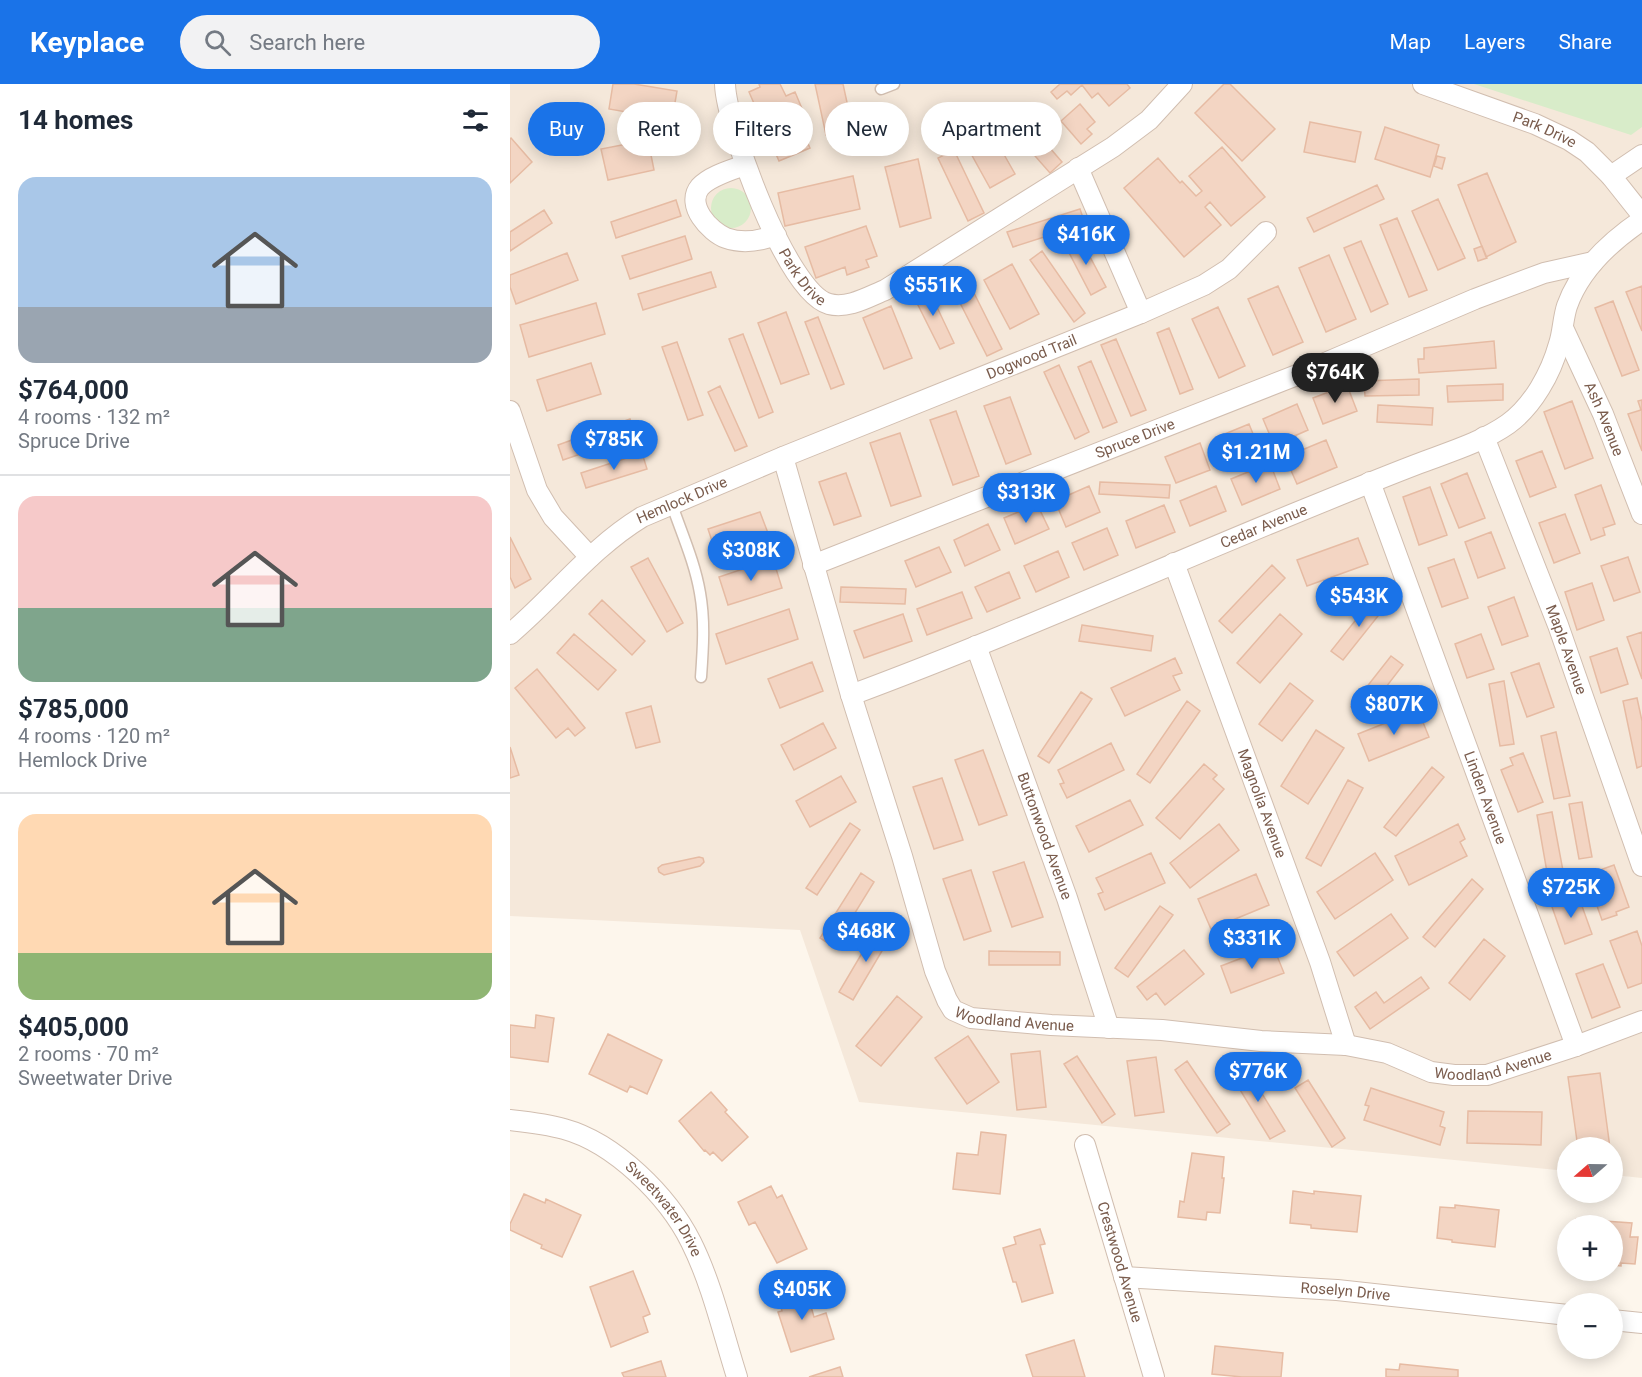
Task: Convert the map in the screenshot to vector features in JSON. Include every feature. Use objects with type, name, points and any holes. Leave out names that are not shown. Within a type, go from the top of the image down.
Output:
[{"type":"street","name":"Park Drive","points":[[725,84],[725,97],[745,165],[788,260],[813,296],[828,304],[849,305],[885,290],[1113,147],[1149,120],[1182,84]]},
{"type":"street","name":"Park Drive","points":[[1423,84],[1534,124],[1569,140],[1587,152],[1611,176],[1642,215]]},
{"type":"street","points":[[1611,176],[1642,155]]},
{"type":"street","points":[[745,165],[712,179],[700,187],[696,195],[697,208],[713,231],[727,238],[753,241],[764,240],[776,235]]},
{"type":"street","points":[[1078,168],[1141,313]]},
{"type":"street","name":"Cedar Avenue","points":[[851,695],[976,646],[1174,562],[1484,436],[1508,424],[1534,398],[1549,372],[1560,343],[1567,306],[1593,262],[1616,237],[1642,220]]},
{"type":"street","name":"Dogwood Trail","points":[[783,457],[1141,313],[1204,285],[1229,269],[1266,232]]},
{"type":"street","name":"Spruce Drive","points":[[813,565],[1297,375],[1475,299],[1544,273],[1593,262]]},
{"type":"street","name":"Ash Avenue","points":[[1563,328],[1604,414],[1642,514]]},
{"type":"street","points":[[510,411],[537,490],[553,517],[590,557]]},
{"type":"street","name":"Maple Avenue","points":[[1484,436],[1558,625],[1642,866]]},
{"type":"street","name":"Woodland Avenue","points":[[783,457],[851,695],[935,970],[953,1010],[971,1018],[1051,1025],[1162,1030],[1261,1041],[1346,1045],[1387,1053],[1431,1072],[1472,1076],[1487,1075],[1642,1021]]},
{"type":"street","name":"Hemlock Drive","points":[[510,634],[538,611],[590,557],[624,528],[642,517],[783,457]]},
{"type":"street","name":"Linden Avenue","points":[[1370,482],[1575,1046]]},
{"type":"street","name":"Magnolia Avenue","points":[[1174,562],[1320,962],[1346,1045]]},
{"type":"street","name":"Buttonwood Avenue","points":[[976,646],[1067,898],[1109,1028]]},
{"type":"street","name":"Sweetwater Drive","points":[[510,1120],[566,1129],[598,1144],[633,1169],[657,1191],[676,1215],[692,1244],[707,1282],[737,1377]]},
{"type":"street","name":"Crestwood Avenue","points":[[1084,1145],[1154,1377]]},
{"type":"street","name":"Roselyn Drive","points":[[1124,1276],[1337,1290],[1557,1314]]},
{"type":"street","points":[[1623,1321],[1642,1323]]},
{"type":"lane","points":[[881,89],[894,84]]},
{"type":"lane","points":[[672,505],[694,567],[700,594],[704,636],[701,677]]},
{"type":"shaded area","points":[[510,84],[1642,84],[1642,1178],[1623,1176],[1623,1137],[1557,1137],[1557,1170],[859,1102],[800,930],[510,916]]},
{"type":"green space","points":[[1474,84],[1642,84],[1642,127],[1631,135]]},
{"type":"green space","points":[[731,188],[739,189],[745,194],[750,200],[750,216],[745,222],[739,227],[731,228],[723,227],[717,222],[712,216],[711,208],[712,200],[717,194],[723,189]]},
{"type":"building","points":[[613,84],[634,84],[677,91],[675,102],[617,102],[617,110],[609,109]]},
{"type":"building","points":[[759,84],[780,84],[786,96],[795,92],[799,102],[753,102],[749,92],[760,87]]},
{"type":"building","points":[[815,84],[843,84],[847,102],[825,102],[825,130]]},
{"type":"building","points":[[1060,84],[1127,84],[1130,88],[1109,106],[1098,93],[1092,98],[1082,85],[1071,95],[1067,91],[1057,99],[1051,92]]},
{"type":"building","points":[[1224,84],[1230,84],[1275,129],[1242,161],[1195,113]]},
{"type":"building","points":[[1080,104],[1095,122],[1087,129],[1092,134],[1081,144],[1062,120]]},
{"type":"building","points":[[1310,122],[1361,132],[1355,162],[1304,152]]},
{"type":"building","points":[[1385,127],[1439,145],[1430,177],[1375,159]]},
{"type":"building","points":[[510,139],[532,162],[510,183]]},
{"type":"building","points":[[617,146],[617,156],[651,156],[654,170],[608,180],[603,156],[605,156],[605,148]]},
{"type":"building","points":[[1222,147],[1265,197],[1231,226],[1210,202],[1205,207],[1221,225],[1184,257],[1124,188],[1158,158],[1180,183],[1182,181],[1196,196],[1202,191],[1189,176]]},
{"type":"building","points":[[777,156],[791,156],[779,161]]},
{"type":"building","points":[[957,156],[984,213],[968,221],[938,158]]},
{"type":"building","points":[[972,156],[1005,156],[1015,174],[990,188]]},
{"type":"building","points":[[1035,156],[1057,156],[1062,162],[1050,173]]},
{"type":"building","points":[[1437,156],[1445,158],[1442,169],[1434,166]]},
{"type":"building","points":[[918,159],[931,218],[900,227],[885,167]]},
{"type":"building","points":[[1487,173],[1516,242],[1486,257],[1458,185]]},
{"type":"building","points":[[853,176],[860,209],[785,226],[778,193]]},
{"type":"building","points":[[1377,185],[1384,199],[1314,232],[1307,218]]},
{"type":"building","points":[[1438,199],[1465,258],[1438,270],[1412,211]]},
{"type":"building","points":[[676,200],[681,216],[616,238],[611,222]]},
{"type":"building","points":[[1080,209],[1085,224],[1013,247],[1007,232]]},
{"type":"building","points":[[544,210],[552,223],[510,251],[510,232]]},
{"type":"building","points":[[1397,218],[1427,290],[1409,297],[1380,225]]},
{"type":"building","points":[[866,226],[877,256],[866,260],[869,267],[847,275],[845,267],[816,278],[805,247]]},
{"type":"building","points":[[685,236],[692,259],[630,279],[622,256]]},
{"type":"building","points":[[1080,238],[1106,287],[1091,295],[1065,245]]},
{"type":"building","points":[[1361,241],[1388,304],[1371,312],[1344,248]]},
{"type":"building","points":[[1482,246],[1487,258],[1478,261],[1474,249]]},
{"type":"building","points":[[1042,251],[1085,313],[1074,322],[1030,260]]},
{"type":"building","points":[[567,253],[578,280],[516,304],[510,287],[510,275]]},
{"type":"building","points":[[1329,255],[1356,319],[1326,332],[1299,268]]},
{"type":"building","points":[[1012,264],[1039,314],[1010,329],[984,280]]},
{"type":"building","points":[[711,272],[716,287],[643,310],[638,294]]},
{"type":"building","points":[[968,281],[1002,349],[987,356],[953,289]]},
{"type":"building","points":[[927,286],[954,343],[940,349],[912,293]]},
{"type":"building","points":[[1278,286],[1303,342],[1273,355],[1248,299]]},
{"type":"building","points":[[1642,286],[1642,331],[1626,292]]},
{"type":"building","points":[[1613,301],[1639,370],[1622,376],[1595,308]]},
{"type":"building","points":[[596,303],[605,334],[529,357],[520,325]]},
{"type":"building","points":[[891,306],[912,358],[884,369],[863,318]]},
{"type":"building","points":[[1218,307],[1245,366],[1219,378],[1192,319]]},
{"type":"building","points":[[786,312],[809,374],[781,384],[758,323]]},
{"type":"building","points":[[818,317],[844,384],[831,389],[805,322]]},
{"type":"building","points":[[1169,328],[1193,389],[1180,394],[1157,333]]},
{"type":"building","points":[[743,334],[773,412],[759,418],[729,339]]},
{"type":"building","points":[[1116,339],[1146,410],[1131,416],[1101,345]]},
{"type":"building","points":[[1494,341],[1496,368],[1419,373],[1418,359],[1424,359],[1424,348]]},
{"type":"building","points":[[677,342],[703,415],[688,420],[662,347]]},
{"type":"building","points":[[1091,361],[1117,422],[1103,428],[1078,367]]},
{"type":"building","points":[[591,363],[601,394],[547,411],[537,380]]},
{"type":"building","points":[[1059,365],[1089,432],[1075,439],[1044,372]]},
{"type":"building","points":[[1419,379],[1419,395],[1365,396],[1364,381]]},
{"type":"building","points":[[1503,384],[1503,400],[1448,402],[1447,386]]},
{"type":"building","points":[[1347,385],[1357,411],[1323,424],[1313,398]]},
{"type":"building","points":[[720,386],[747,446],[735,451],[708,392]]},
{"type":"building","points":[[1010,397],[1031,454],[1006,464],[984,406]]},
{"type":"building","points":[[1642,400],[1642,451],[1628,414],[1641,410],[1638,401]]},
{"type":"building","points":[[1572,401],[1593,458],[1565,469],[1544,412]]},
{"type":"building","points":[[1297,404],[1308,430],[1274,445],[1263,419]]},
{"type":"building","points":[[1378,405],[1433,408],[1432,425],[1377,422]]},
{"type":"building","points":[[956,411],[979,476],[953,485],[930,420]]},
{"type":"building","points":[[630,419],[636,435],[563,460],[558,445]]},
{"type":"building","points":[[1249,424],[1260,451],[1225,464],[1215,438]]},
{"type":"building","points":[[900,433],[921,496],[891,506],[870,443]]},
{"type":"building","points":[[1326,440],[1337,467],[1297,484],[1285,457]]},
{"type":"building","points":[[1200,443],[1210,470],[1176,483],[1165,457]]},
{"type":"building","points":[[1542,451],[1556,487],[1530,497],[1516,461]]},
{"type":"building","points":[[642,453],[647,469],[586,488],[581,473]]},
{"type":"building","points":[[1270,463],[1280,489],[1242,505],[1231,479]]},
{"type":"building","points":[[846,473],[861,516],[834,525],[819,482]]},
{"type":"building","points":[[1467,473],[1485,518],[1459,528],[1441,484]]},
{"type":"building","points":[[1100,482],[1170,485],[1169,498],[1099,494]]},
{"type":"building","points":[[1601,485],[1615,524],[1603,528],[1605,535],[1591,540],[1575,495]]},
{"type":"building","points":[[1089,486],[1100,512],[1066,527],[1055,501]]},
{"type":"building","points":[[1216,486],[1226,511],[1190,526],[1180,501]]},
{"type":"building","points":[[1430,487],[1447,535],[1419,545],[1403,497]]},
{"type":"building","points":[[1037,504],[1049,529],[1015,544],[1004,518]]},
{"type":"building","points":[[1164,505],[1175,532],[1136,548],[1126,521]]},
{"type":"building","points":[[760,512],[771,541],[718,559],[708,529]]},
{"type":"building","points":[[1565,514],[1580,553],[1554,563],[1539,523]]},
{"type":"building","points":[[988,524],[1000,550],[965,566],[954,540]]},
{"type":"building","points":[[1107,528],[1118,555],[1084,570],[1072,543]]},
{"type":"building","points":[[1491,532],[1505,568],[1478,578],[1465,542]]},
{"type":"building","points":[[510,537],[531,579],[515,588],[510,577]]},
{"type":"building","points":[[1358,538],[1368,564],[1307,586],[1297,560]]},
{"type":"building","points":[[939,547],[951,572],[916,587],[905,561]]},
{"type":"building","points":[[1058,551],[1069,577],[1036,592],[1024,566]]},
{"type":"building","points":[[1628,557],[1640,592],[1614,601],[1601,566]]},
{"type":"building","points":[[648,558],[683,623],[667,632],[631,567]]},
{"type":"building","points":[[773,559],[782,588],[728,605],[719,577]]},
{"type":"building","points":[[1454,559],[1468,598],[1442,607],[1428,568]]},
{"type":"building","points":[[1272,565],[1285,578],[1232,633],[1219,621]]},
{"type":"building","points":[[1009,572],[1020,598],[987,612],[975,587]]},
{"type":"building","points":[[1592,583],[1604,620],[1577,630],[1565,592]]},
{"type":"building","points":[[841,587],[906,589],[905,604],[840,602]]},
{"type":"building","points":[[962,592],[972,618],[927,635],[917,609]]},
{"type":"building","points":[[1374,597],[1386,606],[1343,660],[1331,651]]},
{"type":"building","points":[[1514,597],[1528,636],[1502,645],[1488,607]]},
{"type":"building","points":[[602,600],[645,641],[632,655],[589,614]]},
{"type":"building","points":[[789,609],[798,639],[726,664],[716,634]]},
{"type":"building","points":[[903,614],[912,641],[864,658],[854,631]]},
{"type":"building","points":[[1280,614],[1302,634],[1260,683],[1237,663]]},
{"type":"building","points":[[1082,625],[1153,636],[1151,651],[1079,641]]},
{"type":"building","points":[[1642,632],[1642,679],[1627,637]]},
{"type":"building","points":[[574,634],[616,670],[598,690],[557,653]]},
{"type":"building","points":[[1481,634],[1494,669],[1467,678],[1455,644]]},
{"type":"building","points":[[1617,648],[1628,684],[1601,693],[1590,657]]},
{"type":"building","points":[[1391,656],[1403,665],[1363,717],[1351,707]]},
{"type":"building","points":[[1175,658],[1182,673],[1173,676],[1180,690],[1125,716],[1111,688]]},
{"type":"building","points":[[812,662],[823,691],[780,708],[768,679]]},
{"type":"building","points":[[1539,663],[1554,707],[1527,717],[1511,673]]},
{"type":"building","points":[[537,669],[585,728],[575,736],[568,728],[556,738],[515,688]]},
{"type":"building","points":[[1504,681],[1514,744],[1500,746],[1489,684]]},
{"type":"building","points":[[1290,683],[1313,701],[1282,741],[1259,724]]},
{"type":"building","points":[[1081,692],[1092,699],[1049,763],[1038,756]]},
{"type":"building","points":[[1637,698],[1642,721],[1642,766],[1637,768],[1623,701]]},
{"type":"building","points":[[1187,701],[1200,711],[1150,783],[1137,774]]},
{"type":"building","points":[[651,706],[660,742],[636,748],[626,713]]},
{"type":"building","points":[[1418,710],[1429,737],[1369,761],[1358,734]]},
{"type":"building","points":[[823,723],[836,748],[794,770],[781,745]]},
{"type":"building","points":[[1316,730],[1344,748],[1308,804],[1281,786]]},
{"type":"building","points":[[1556,732],[1570,796],[1554,799],[1541,736]]},
{"type":"building","points":[[1111,743],[1124,770],[1067,798],[1060,784],[1064,783],[1058,770]]},
{"type":"building","points":[[510,747],[519,775],[510,778]]},
{"type":"building","points":[[983,750],[1007,815],[979,825],[955,760]]},
{"type":"building","points":[[1523,753],[1543,802],[1518,812],[1501,770],[1513,765],[1510,758]]},
{"type":"building","points":[[1204,764],[1217,775],[1213,779],[1224,789],[1180,839],[1156,818]]},
{"type":"building","points":[[1432,767],[1444,777],[1396,836],[1384,827]]},
{"type":"building","points":[[841,776],[856,802],[810,827],[796,801]]},
{"type":"building","points":[[942,778],[963,840],[934,849],[913,787]]},
{"type":"building","points":[[1348,780],[1363,788],[1321,866],[1306,858]]},
{"type":"building","points":[[1130,800],[1143,825],[1089,852],[1076,826]]},
{"type":"building","points":[[1582,802],[1592,857],[1579,859],[1569,804]]},
{"type":"building","points":[[1552,812],[1564,876],[1548,878],[1537,815]]},
{"type":"building","points":[[850,823],[860,830],[817,895],[806,888]]},
{"type":"building","points":[[1219,824],[1239,850],[1190,888],[1170,863]]},
{"type":"building","points":[[1458,824],[1465,839],[1460,842],[1467,856],[1409,885],[1395,856]]},
{"type":"building","points":[[1151,853],[1165,883],[1105,910],[1098,894],[1103,892],[1096,878]]},
{"type":"building","points":[[1375,853],[1393,880],[1335,919],[1317,892]]},
{"type":"building","points":[[703,858],[704,862],[700,866],[664,875],[659,872],[658,868],[662,865]]},
{"type":"building","points":[[1024,862],[1043,917],[1012,927],[993,872]]},
{"type":"building","points":[[1614,865],[1629,907],[1616,912],[1617,915],[1602,920],[1586,875]]},
{"type":"building","points":[[971,870],[991,931],[964,940],[943,879]]},
{"type":"building","points":[[861,873],[874,882],[834,947],[820,938]]},
{"type":"building","points":[[1256,874],[1269,905],[1211,929],[1198,899]]},
{"type":"building","points":[[1472,879],[1483,889],[1435,947],[1423,937]]},
{"type":"building","points":[[1578,895],[1592,934],[1565,944],[1551,904]]},
{"type":"building","points":[[1160,906],[1173,915],[1128,977],[1115,968]]},
{"type":"building","points":[[1391,914],[1408,938],[1354,976],[1337,952]]},
{"type":"building","points":[[878,926],[892,934],[853,1000],[839,992]]},
{"type":"building","points":[[1637,931],[1642,946],[1642,983],[1628,988],[1610,941]]},
{"type":"building","points":[[1484,939],[1505,956],[1470,1000],[1449,983]]},
{"type":"building","points":[[1273,946],[1284,973],[1231,993],[1221,966]]},
{"type":"building","points":[[1184,950],[1204,974],[1165,1005],[1156,993],[1147,1000],[1137,987]]},
{"type":"building","points":[[989,951],[1060,952],[1060,965],[989,965]]},
{"type":"building","points":[[1603,964],[1620,1007],[1592,1018],[1576,974]]},
{"type":"building","points":[[1421,977],[1429,988],[1370,1029],[1355,1007],[1376,992],[1384,1003]]},
{"type":"building","points":[[897,996],[922,1017],[881,1066],[856,1046]]},
{"type":"building","points":[[536,1015],[554,1018],[548,1062],[510,1057],[510,1025],[535,1028]]},
{"type":"building","points":[[608,1034],[662,1060],[647,1094],[630,1086],[627,1092],[589,1074]]},
{"type":"building","points":[[968,1036],[999,1082],[967,1104],[935,1058]]},
{"type":"building","points":[[1040,1051],[1046,1107],[1017,1110],[1011,1054]]},
{"type":"building","points":[[1077,1056],[1115,1114],[1102,1123],[1064,1064]]},
{"type":"building","points":[[1156,1057],[1164,1112],[1135,1116],[1127,1061]]},
{"type":"building","points":[[1187,1061],[1230,1124],[1217,1133],[1175,1070]]},
{"type":"building","points":[[1245,1066],[1285,1131],[1270,1139],[1231,1075]]},
{"type":"building","points":[[1600,1073],[1609,1137],[1576,1137],[1568,1077]]},
{"type":"building","points":[[1308,1080],[1345,1138],[1332,1147],[1295,1088]]},
{"type":"building","points":[[1371,1088],[1444,1112],[1440,1126],[1445,1128],[1440,1145],[1364,1120],[1369,1106],[1365,1105]]},
{"type":"building","points":[[711,1092],[727,1110],[725,1112],[748,1137],[722,1161],[713,1152],[710,1155],[704,1151],[679,1121]]},
{"type":"building","points":[[1468,1111],[1542,1112],[1541,1145],[1467,1143]]},
{"type":"building","points":[[981,1132],[1006,1135],[1000,1194],[953,1189],[957,1153],[978,1155]]},
{"type":"building","points":[[1192,1153],[1224,1157],[1220,1213],[1207,1212],[1206,1220],[1178,1217],[1180,1201],[1184,1202]]},
{"type":"building","points":[[771,1186],[777,1198],[782,1195],[807,1249],[777,1263],[755,1222],[749,1225],[738,1202]]},
{"type":"building","points":[[1293,1191],[1361,1196],[1357,1232],[1311,1228],[1311,1225],[1290,1223]]},
{"type":"building","points":[[524,1194],[545,1203],[546,1199],[581,1215],[562,1257],[510,1230],[510,1224]]},
{"type":"building","points":[[1455,1205],[1499,1210],[1495,1247],[1437,1238],[1440,1207],[1455,1208]]},
{"type":"building","points":[[1623,1222],[1632,1223],[1630,1237],[1638,1237],[1635,1264],[1623,1263]]},
{"type":"building","points":[[1040,1229],[1045,1244],[1040,1245],[1053,1293],[1022,1302],[1016,1282],[1013,1282],[1003,1248],[1016,1244],[1014,1237]]},
{"type":"building","points":[[633,1271],[650,1314],[643,1317],[648,1332],[611,1347],[590,1287]]},
{"type":"building","points":[[801,1284],[814,1317],[826,1313],[834,1339],[791,1352],[778,1312],[782,1311],[777,1292]]},
{"type":"building","points":[[1074,1340],[1085,1377],[1033,1377],[1026,1355]]},
{"type":"building","points":[[1215,1346],[1283,1353],[1281,1377],[1212,1374]]},
{"type":"building","points":[[661,1361],[666,1377],[624,1377],[622,1373]]},
{"type":"building","points":[[1400,1364],[1458,1370],[1458,1377],[1386,1377],[1386,1369],[1399,1370]]},
{"type":"building","points":[[840,1367],[843,1377],[809,1377]]}]
